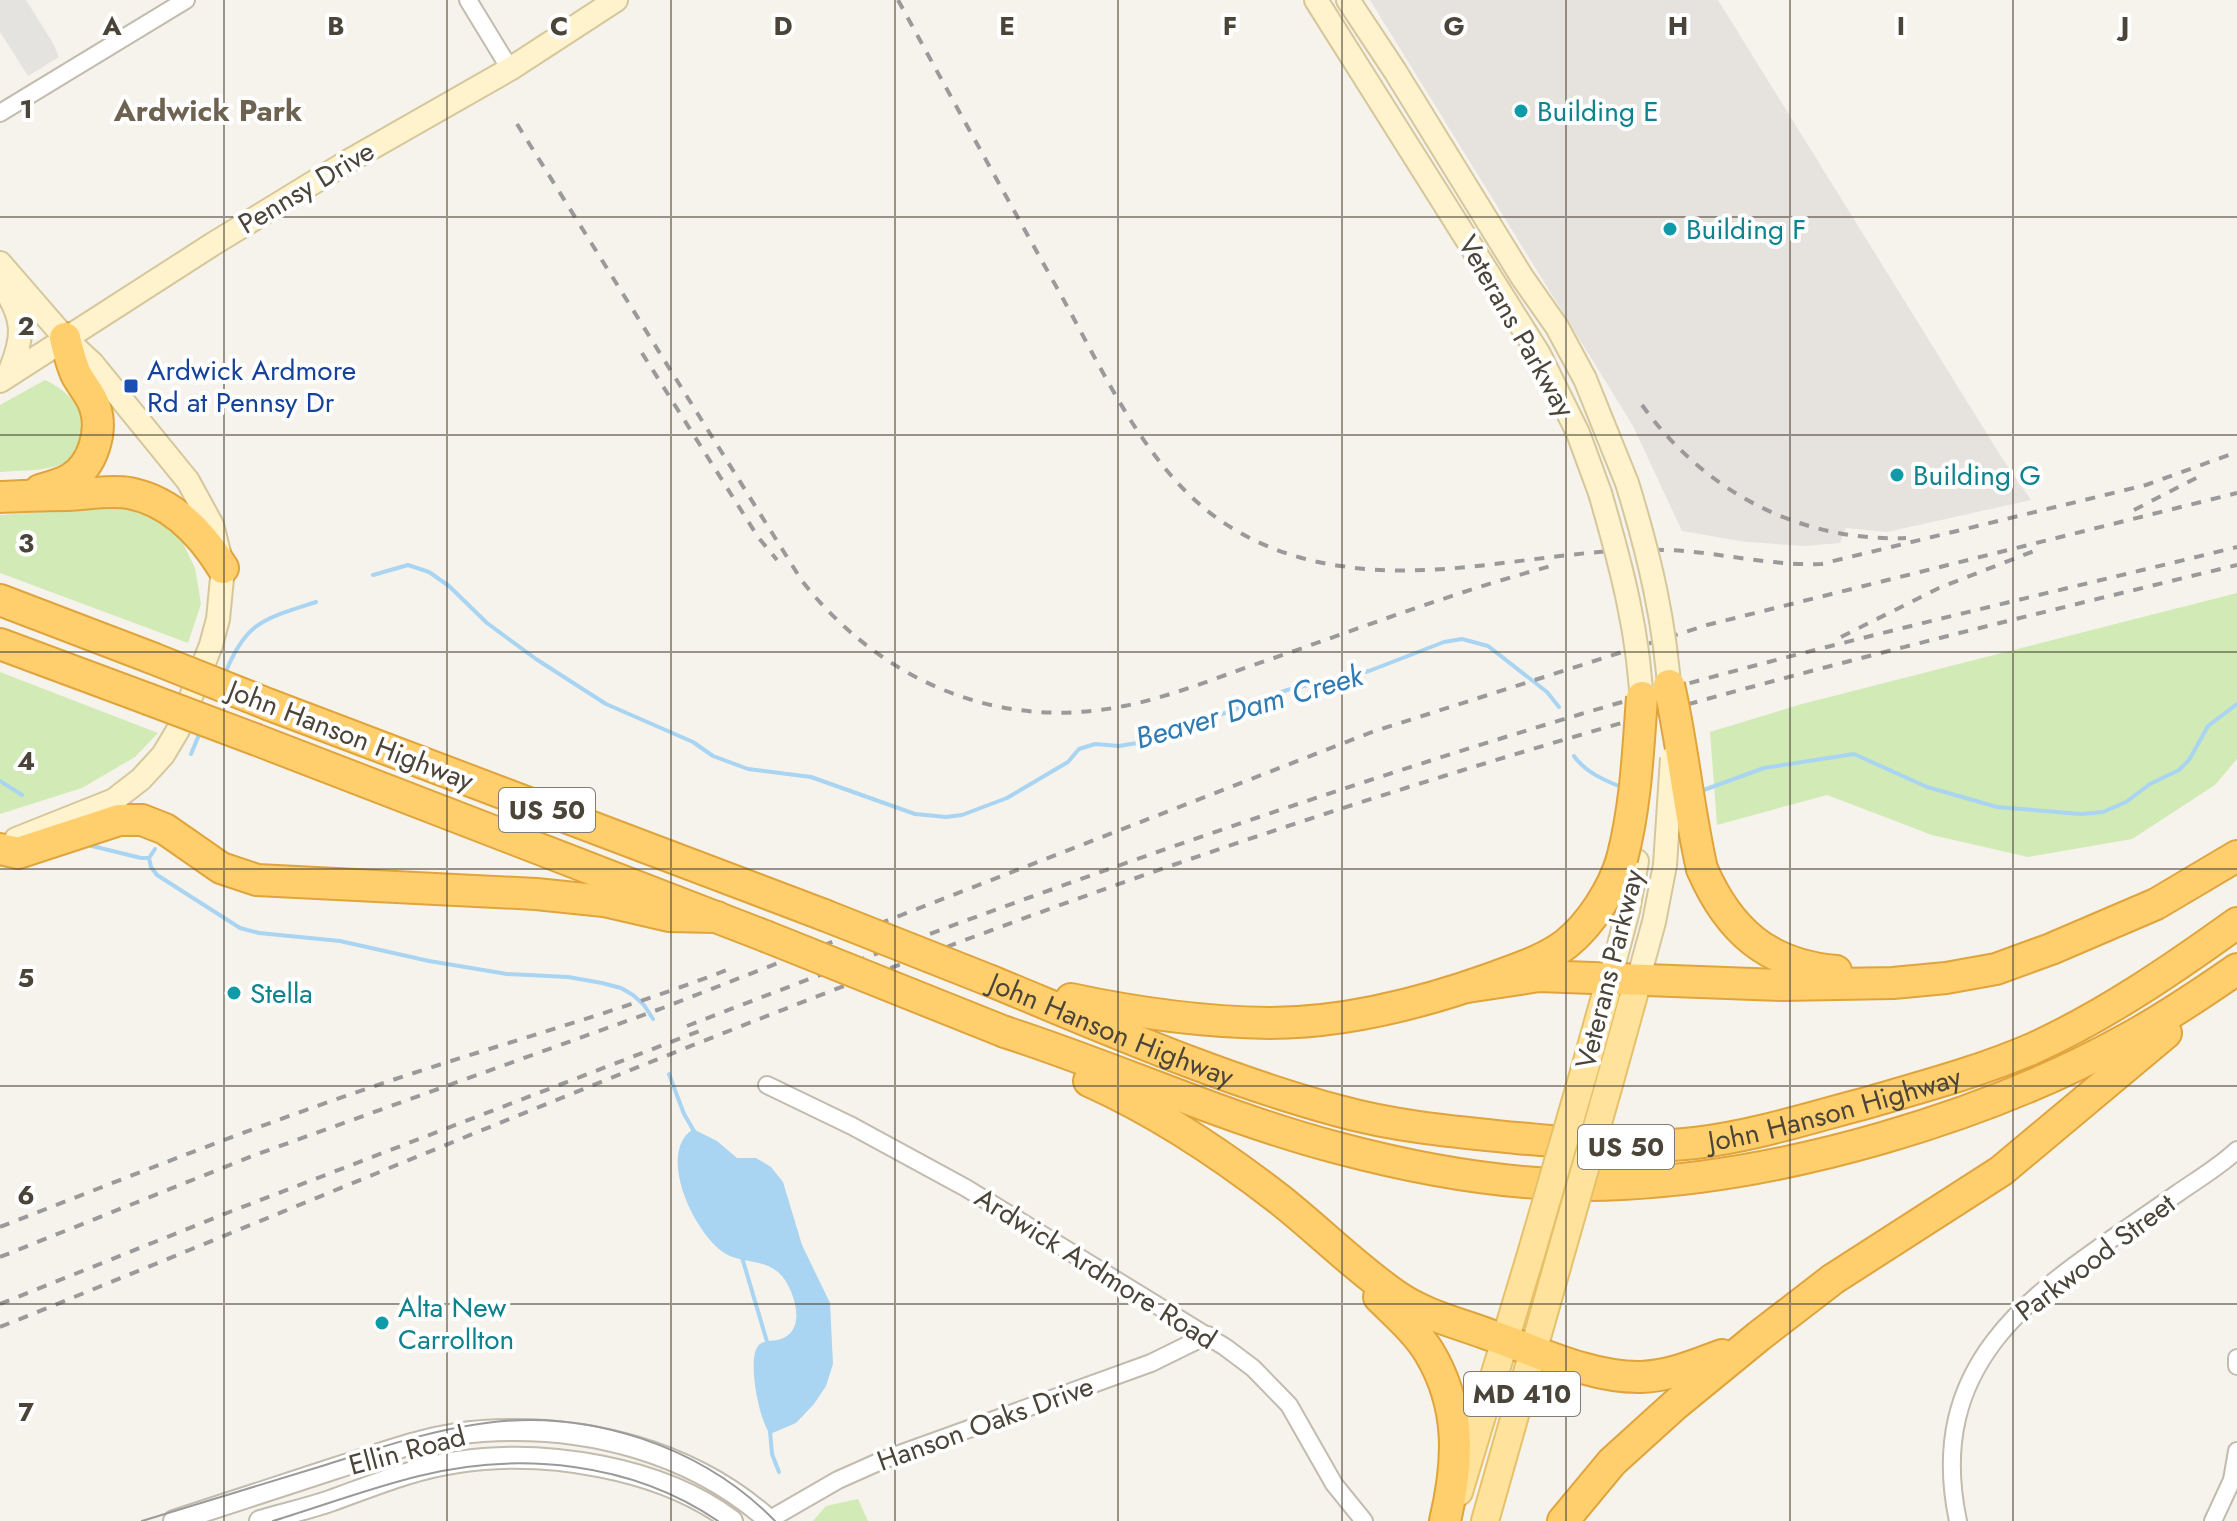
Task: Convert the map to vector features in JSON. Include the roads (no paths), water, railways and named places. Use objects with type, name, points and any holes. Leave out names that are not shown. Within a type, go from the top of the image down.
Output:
[{"type":"highway","points":[[12,496],[71,479],[87,463],[98,433],[99,418],[76,375],[65,338]]},
{"type":"highway","points":[[12,496],[128,493],[155,502],[189,525],[223,568]]},
{"type":"highway","name":"John Hanson Highway","points":[[0,600],[824,915],[1258,1087],[1343,1113],[1458,1132],[1584,1145],[1654,1146],[1699,1143],[1803,1121],[1968,1074],[2033,1048],[2076,1027],[2171,969],[2237,923]]},
{"type":"highway","name":"John Hanson Highway","points":[[0,644],[257,740],[1005,1032],[1047,1045],[1227,1115],[1340,1149],[1404,1164],[1492,1177],[1574,1184],[1673,1180],[1848,1146],[1971,1109],[2064,1071],[2175,1012],[2237,972]]},
{"type":"highway","points":[[1669,685],[1681,736],[1693,833],[1702,869],[1723,908],[1760,948],[1783,960],[1823,970],[1883,975],[1948,970],[2051,949]]},
{"type":"highway","points":[[991,981],[1162,1016],[1271,1023],[1372,1012],[1467,987],[1531,964],[1569,942],[1630,860],[1642,697]]},
{"type":"highway","points":[[0,848],[18,853],[119,820],[142,820],[165,829],[221,868],[257,880],[536,894],[604,901],[669,916],[717,917]]},
{"type":"highway","points":[[1467,987],[1539,976],[1782,985],[1893,983],[1946,978],[1996,969],[2051,949],[2156,904],[2237,856]]},
{"type":"highway","points":[[1563,1521],[1612,1462],[1759,1336],[1833,1279],[2001,1171],[2237,972]]},
{"type":"highway","points":[[1005,1032],[1037,1057],[1112,1091],[1218,1155],[1299,1216],[1397,1297],[1430,1314],[1596,1370],[1640,1377],[1687,1368],[1759,1336]]},
{"type":"highway","points":[[1299,1216],[1408,1325],[1429,1352],[1454,1416],[1456,1460],[1448,1521]]},
{"type":"main road","name":"Pennsy Drive","points":[[4,378],[335,169],[510,69],[616,0]]},
{"type":"main road","name":"Veterans Parkway","points":[[1316,0],[1539,354],[1578,433],[1621,563],[1634,624],[1642,697]]},
{"type":"main road","name":"Veterans Parkway","points":[[1348,0],[1522,277],[1557,327],[1585,379],[1627,483],[1648,551],[1661,615],[1669,685],[1672,784],[1665,865],[1654,922],[1624,980],[1580,1086],[1448,1521]]},
{"type":"main road","points":[[0,263],[65,338],[92,363],[188,481],[212,525],[223,568],[218,619],[190,702],[163,755],[141,779],[114,800],[0,848]]},
{"type":"main road","points":[[0,280],[15,305],[22,326],[18,351],[4,378]]},
{"type":"main road","name":"Veterans Parkway","points":[[1485,1521],[1608,1088],[1624,980],[1630,860]]},
{"type":"street","points":[[0,113],[186,0]]},
{"type":"street","points":[[468,0],[510,69]]},
{"type":"street","name":"Ardwick Ardmore Road","points":[[767,1085],[852,1126],[966,1188],[1208,1335],[1253,1368],[1282,1396],[1334,1484],[1364,1521]]},
{"type":"street","name":"Parkwood Street","points":[[1958,1521],[1951,1468],[1957,1414],[1966,1387],[1999,1333],[2027,1304],[2085,1258],[2237,1150]]},
{"type":"street","name":"Hanson Oaks Drive","points":[[769,1521],[838,1480],[883,1460],[1151,1363],[1208,1335]]},
{"type":"street","points":[[2237,1358],[2237,1366]]},
{"type":"street","name":"Ellin Road","points":[[174,1521],[416,1443],[481,1431],[550,1430],[638,1446],[707,1477],[756,1508],[769,1521]]},
{"type":"street","points":[[2213,1521],[2232,1480],[2237,1451]]},
{"type":"street","name":"Ellin Road","points":[[260,1521],[409,1474],[456,1462],[487,1459],[547,1459],[622,1472],[663,1483],[732,1521]]},
{"type":"water","points":[[693,1129],[717,1141],[737,1158],[756,1158],[771,1167],[783,1182],[802,1245],[830,1303],[833,1364],[826,1386],[796,1423],[770,1434],[756,1390],[755,1353],[760,1344],[781,1339],[794,1328],[794,1301],[787,1283],[776,1270],[726,1254],[714,1245],[692,1214],[679,1175],[678,1157],[682,1141]]},
{"type":"waterway","name":"Beaver Dam Creek","points":[[373,575],[408,565],[429,572],[449,586],[487,623],[536,659],[606,704],[693,742],[713,756],[748,769],[811,777],[915,814],[962,815],[1007,798],[1068,762],[1079,749],[1095,744],[1119,746],[1149,741],[1287,690],[1369,671],[1444,642],[1462,639],[1488,646],[1547,692],[1559,707]]},
{"type":"waterway","name":"Beaver Dam Creek","points":[[225,674],[241,643],[259,624],[316,602]]},
{"type":"waterway","name":"Beaver Dam Creek","points":[[1701,791],[1764,768],[1854,754],[1927,787],[1997,807],[2081,814],[2103,812],[2179,770],[2189,760],[2208,726],[2237,704]]},
{"type":"waterway","name":"Beaver Dam Creek","points":[[191,754],[201,730]]},
{"type":"waterway","name":"Beaver Dam Creek","points":[[1574,756],[1589,771],[1621,787]]},
{"type":"waterway","name":"Beaver Dam Creek","points":[[0,781],[22,795]]},
{"type":"waterway","name":"Beaver Dam Creek","points":[[88,845],[141,858],[149,858],[155,849]]},
{"type":"waterway","points":[[149,858],[157,875],[240,928],[259,933],[340,941],[507,974],[568,977],[602,983],[633,995],[653,1019]]},
{"type":"waterway","points":[[669,1074],[694,1131]]},
{"type":"waterway","points":[[741,1254],[768,1345]]},
{"type":"waterway","points":[[770,1431],[772,1454],[779,1472]]},
{"type":"tram line","points":[[142,1521],[424,1435],[465,1426],[525,1420],[603,1428],[679,1453],[714,1472],[775,1521]]},
{"type":"tram line","points":[[273,1521],[419,1476],[496,1464],[574,1467],[612,1474],[684,1501],[718,1521]]},
{"type":"railway","points":[[898,0],[1138,432],[1176,481],[1197,502],[1246,536],[1283,552],[1322,563],[1382,570],[1464,567],[1626,550],[1686,551],[1782,563],[1821,564],[2146,485],[2237,452]]},
{"type":"railway","points":[[517,124],[802,581],[833,616],[867,646],[905,671],[945,690],[987,704],[1031,711],[1077,712],[1124,706],[1181,691],[1447,598],[1551,566]]},
{"type":"railway","points":[[642,353],[758,537],[777,560]]},
{"type":"railway","points":[[1642,405],[1694,463],[1757,505],[1828,531],[1866,537],[1906,538]]},
{"type":"railway","points":[[2134,510],[2198,477]]},
{"type":"railway","points":[[0,1257],[255,1155],[660,1009],[1372,732],[1707,625],[2237,493]]},
{"type":"railway","points":[[687,1026],[1131,861],[1355,785],[1581,714],[1744,668],[2237,547]]},
{"type":"railway","points":[[1841,637],[1939,588],[2034,551]]},
{"type":"railway","points":[[0,1327],[730,1030],[1025,918],[1240,842],[1376,797],[1649,715],[1912,645],[2237,565]]},
{"type":"railway","points":[[0,1227],[323,1104],[727,970]]},
{"type":"railway","points":[[0,1304],[702,1030]]},
{"type":"place","name":"Building E","points":[[1521,111]]},
{"type":"place","name":"Building F","points":[[1670,229]]},
{"type":"place","name":"Ardwick Ardmore Rd at Pennsy Dr","points":[[131,386]]},
{"type":"place","name":"Building G","points":[[1897,475]]},
{"type":"place","name":"Stella","points":[[234,993]]},
{"type":"place","name":"Alta New Carrollton","points":[[382,1323]]},
{"type":"district","name":"Ardwick Park","points":[[208,111]]}]
